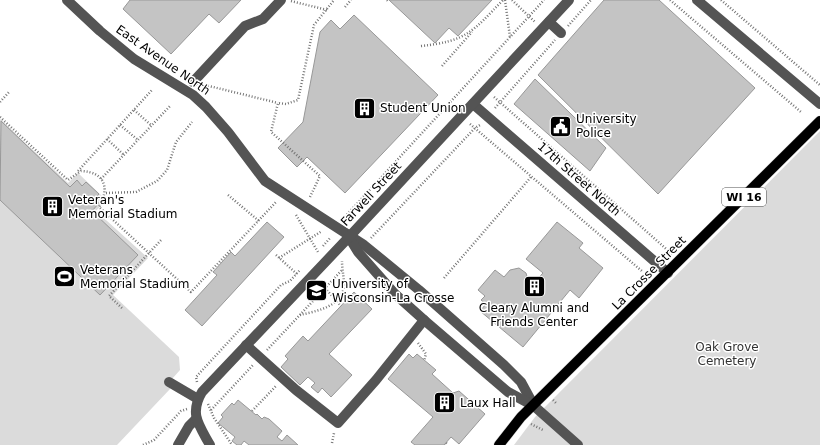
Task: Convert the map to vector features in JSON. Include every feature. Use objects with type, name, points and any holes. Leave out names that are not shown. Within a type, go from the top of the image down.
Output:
[{"type":"main road","name":"La Crosse Street","points":[[499,445],[521,417],[534,406],[820,121]]},
{"type":"street","name":"East Avenue North","points":[[66,0],[134,59],[193,95],[228,132],[265,181],[283,194],[329,221],[349,237],[364,246],[419,290],[504,365],[521,382],[534,406]]},
{"type":"street","points":[[193,82],[245,26],[263,19],[281,0]]},
{"type":"street","name":"Farwell Street","points":[[197,403],[202,392],[349,237],[569,0]]},
{"type":"street","points":[[697,0],[820,104]]},
{"type":"street","points":[[546,26],[561,33]]},
{"type":"street","name":"17th Street North","points":[[473,104],[668,273]]},
{"type":"street","name":"East Avenue North","points":[[349,237],[358,252],[396,294],[424,320],[508,392],[534,406],[578,445]]},
{"type":"street","points":[[246,345],[283,378],[338,423],[376,380],[424,320]]},
{"type":"street","points":[[169,382],[197,403],[196,419],[210,445]]},
{"type":"street","points":[[178,445],[189,426],[196,419]]},
{"type":"path","points":[[288,0],[327,10]]},
{"type":"path","points":[[193,82],[278,103],[286,104],[298,100],[314,25],[334,0]]},
{"type":"path","points":[[345,7],[351,0]]},
{"type":"path","points":[[442,66],[475,29],[504,0]]},
{"type":"path","points":[[504,0],[510,37]]},
{"type":"path","points":[[512,0],[546,26]]},
{"type":"path","points":[[492,112],[498,103],[591,0]]},
{"type":"path","points":[[670,0],[801,112]]},
{"type":"path","points":[[721,0],[820,85]]},
{"type":"path","points":[[421,46],[445,44],[456,40],[475,29]]},
{"type":"path","points":[[474,76],[478,80]]},
{"type":"path","points":[[0,117],[68,180],[152,90]]},
{"type":"path","points":[[0,102],[9,92]]},
{"type":"path","points":[[492,95],[498,103],[680,261]]},
{"type":"path","points":[[278,103],[271,132],[320,176],[310,197]]},
{"type":"path","points":[[449,104],[452,107]]},
{"type":"path","points":[[101,179],[170,106]]},
{"type":"path","points":[[134,110],[152,126]]},
{"type":"path","points":[[106,193],[136,192],[157,182],[167,170],[176,142],[192,122]]},
{"type":"path","points":[[470,124],[643,272]]},
{"type":"path","points":[[120,125],[138,140]]},
{"type":"path","points":[[370,239],[475,128],[481,125]]},
{"type":"path","points":[[107,139],[124,155]]},
{"type":"path","points":[[78,171],[92,172],[101,179],[106,193],[99,207],[191,292],[283,194]]},
{"type":"path","points":[[444,278],[531,177]]},
{"type":"path","points":[[417,182],[421,186]]},
{"type":"path","points":[[228,195],[259,221]]},
{"type":"path","points":[[296,215],[318,252]]},
{"type":"path","points":[[280,258],[324,230]]},
{"type":"path","points":[[122,308],[109,296],[162,239]]},
{"type":"path","points":[[276,255],[297,274]]},
{"type":"path","points":[[300,314],[320,310],[341,295],[344,287],[342,257]]},
{"type":"path","points":[[211,410],[342,270]]},
{"type":"path","points":[[325,288],[341,306]]},
{"type":"path","points":[[411,336],[425,350],[426,354],[424,360]]},
{"type":"path","points":[[252,411],[283,378]]},
{"type":"path","points":[[143,445],[154,440],[181,411]]},
{"type":"path","points":[[531,424],[536,427]]},
{"type":"green space","name":"Veterans Memorial Stadium","points":[[0,119],[68,183],[78,173],[106,200],[96,211],[148,258],[113,295],[179,357],[180,370],[172,379],[170,389],[117,445],[0,445]]},
{"type":"green space","name":"Oak Grove Cemetery","points":[[820,131],[820,445],[514,445],[535,417]]},
{"type":"building","points":[[130,0],[241,0],[219,23],[209,14],[171,54],[123,9]]},
{"type":"building","points":[[389,0],[492,0],[458,36],[449,28],[435,43]]},
{"type":"building","points":[[604,0],[659,0],[755,88],[658,194],[538,75]]},
{"type":"building","name":"Student Union","points":[[354,15],[438,95],[345,193],[307,157],[297,167],[278,148],[303,122],[320,32],[331,20],[340,29]]},
{"type":"building","name":"University Police","points":[[535,79],[606,148],[590,171],[514,104]]},
{"type":"building","name":"Veteran's Memorial Stadium","points":[[1,121],[70,187],[77,180],[82,186],[86,182],[99,194],[94,199],[99,203],[92,211],[138,255],[100,295],[0,200]]},
{"type":"building","points":[[267,222],[284,237],[202,326],[185,310],[217,275],[213,272],[231,252],[235,256]]},
{"type":"building","name":"Cleary Alumni and Friends Center","points":[[557,222],[583,243],[579,248],[603,268],[579,298],[570,290],[523,347],[480,311],[486,304],[481,300],[485,296],[478,290],[495,270],[504,277],[510,270],[519,268],[526,273],[528,280],[533,284],[543,273],[526,259]]},
{"type":"building","points":[[354,292],[372,309],[329,354],[352,375],[331,397],[322,388],[318,393],[311,387],[315,383],[308,377],[300,385],[281,367],[288,359],[285,356],[303,336],[308,341]]},
{"type":"building","name":"Laux Hall","points":[[409,354],[413,358],[417,354],[436,370],[432,374],[453,393],[459,391],[485,414],[459,444],[451,437],[444,445],[415,445],[411,442],[433,417],[388,379]]},
{"type":"building","points":[[238,400],[262,419],[264,417],[269,419],[282,431],[277,437],[282,441],[287,435],[298,445],[249,445],[244,441],[241,445],[237,445],[232,441],[235,437],[218,423],[223,417],[221,415],[232,403],[234,405]]},
{"type":"place","name":"Student Union","points":[[365,108]]},
{"type":"place","name":"University Police","points":[[561,126]]},
{"type":"place","name":"Veteran's Memorial Stadium","points":[[52,207]]},
{"type":"place","name":"Veterans Memorial Stadium","points":[[65,277]]},
{"type":"place","name":"Cleary Alumni and Friends Center","points":[[534,287]]},
{"type":"place","name":"University of Wisconsin-La Crosse","points":[[316,291]]},
{"type":"place","name":"Laux Hall","points":[[445,403]]}]
